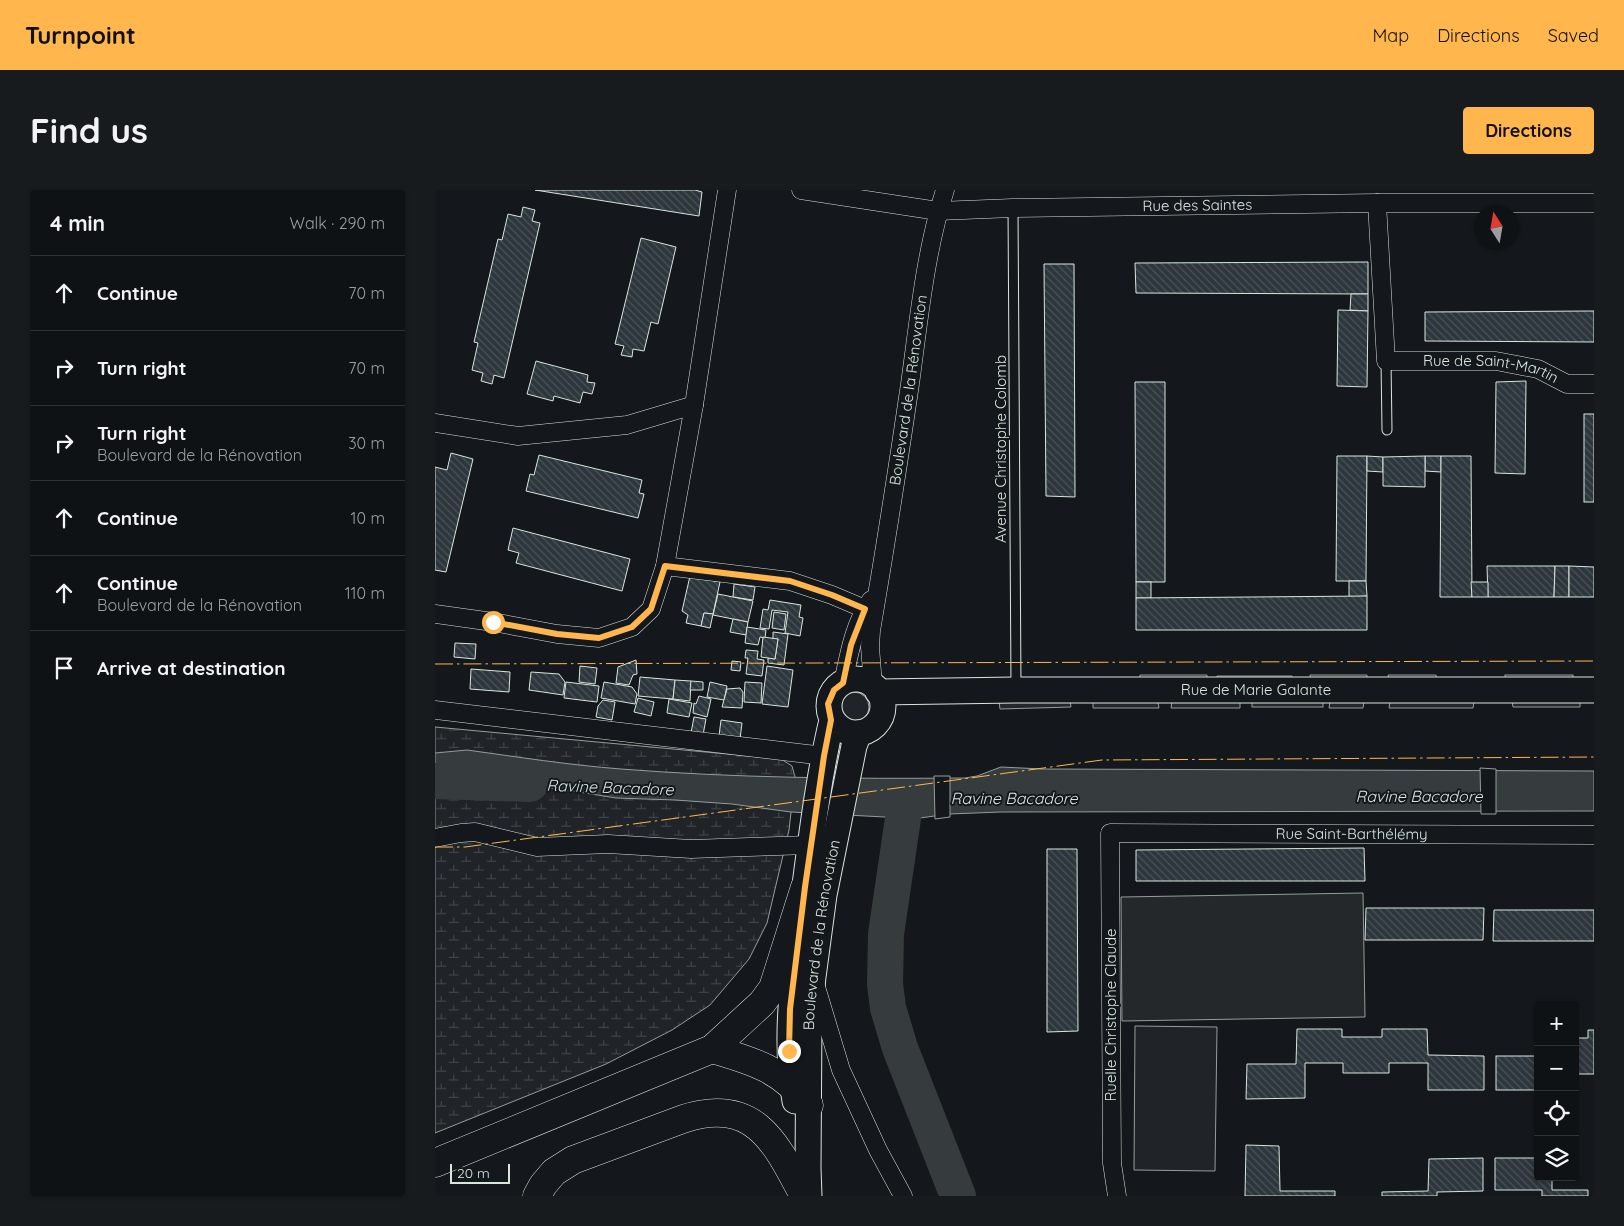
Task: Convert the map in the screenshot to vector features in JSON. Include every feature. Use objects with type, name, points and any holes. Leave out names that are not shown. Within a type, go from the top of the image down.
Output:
[{"type":"highway","points":[[435,1163],[711,1049],[762,1003],[773,988],[805,887]]},
{"type":"highway","points":[[711,1049],[750,1060],[777,1074],[801,1095]]},
{"type":"highway","points":[[537,1196],[554,1172],[573,1160],[691,1116],[720,1112],[749,1120],[769,1138],[786,1162],[804,1196]]},
{"type":"main road","name":"Rue de Marie Galante","points":[[843,683],[854,679],[861,680],[876,689],[916,691],[1594,690]]},
{"type":"main road","name":"Boulevard de la Rénovation","points":[[801,1095],[789,1051],[790,1009],[812,834],[827,738],[828,704],[834,690],[843,683]]},
{"type":"main road","points":[[876,689],[883,701],[881,717]]},
{"type":"main road","points":[[827,738],[836,726],[856,740],[875,725],[881,717],[916,691]]},
{"type":"main road","name":"Boulevard de la Rénovation","points":[[809,1196],[801,1095],[813,977],[824,895],[856,740]]},
{"type":"street","points":[[435,614],[557,634],[599,638],[632,627],[651,609],[665,566],[694,406],[727,190]]},
{"type":"street","name":"Rue des Saintes","points":[[801,190],[939,211],[1377,202],[1594,203]]},
{"type":"street","name":"Boulevard de la Rénovation","points":[[876,689],[870,647],[877,592],[903,431],[927,263],[945,190]]},
{"type":"street","points":[[1377,202],[1386,361]]},
{"type":"street","name":"Rue de Saint-Martin","points":[[1386,361],[1496,361],[1538,369],[1567,384],[1594,384]]},
{"type":"street","points":[[435,423],[518,436],[627,425],[694,406]]},
{"type":"street","points":[[665,566],[790,581],[832,595],[865,609]]},
{"type":"street","name":"Boulevard de la Rénovation","points":[[843,683],[851,645],[865,609],[877,592]]},
{"type":"street","points":[[435,710],[827,738]]},
{"type":"street","points":[[435,838],[475,832],[537,847],[608,844],[658,848],[691,848],[812,834]]},
{"type":"street","name":"Rue Saint-Barthélémy","points":[[1110,833],[1594,836]]},
{"type":"street","name":"Ruelle Christophe Claude","points":[[1110,833],[1112,1163],[1117,1196]]},
{"type":"street","points":[[813,977],[841,1070],[878,1150],[903,1196]]},
{"type":"lane","name":"Avenue Christophe Colomb","points":[[1013,208],[1016,690]]},
{"type":"lane","points":[[1386,361],[1387,430]]},
{"type":"green space","points":[[854,692],[865,696],[869,707],[865,718],[854,722],[843,718],[839,707],[843,696]]},
{"type":"green space","points":[[435,727],[781,759],[792,766],[795,777],[789,830],[767,923],[749,959],[710,1005],[672,1030],[606,1064],[435,1133]]},
{"type":"green space","points":[[1135,1026],[1217,1027],[1215,1171],[1134,1170]]},
{"type":"shaded area","points":[[1140,675],[1207,675],[1207,681],[1139,682]]},
{"type":"shaded area","points":[[1310,675],[1367,675],[1367,681],[1311,682]]},
{"type":"shaded area","points":[[1388,675],[1436,675],[1437,681],[1389,681]]},
{"type":"shaded area","points":[[1505,675],[1573,675],[1573,681],[1505,681]]},
{"type":"shaded area","points":[[1217,676],[1292,676],[1293,682],[1216,682]]},
{"type":"shaded area","points":[[1070,700],[1071,707],[1000,709],[999,701]]},
{"type":"shaded area","points":[[1172,701],[1240,701],[1240,708],[1171,708]]},
{"type":"shaded area","points":[[1252,701],[1323,701],[1323,707],[1252,707]]},
{"type":"shaded area","points":[[1330,701],[1364,702],[1363,708],[1329,708]]},
{"type":"shaded area","points":[[1390,701],[1474,702],[1473,708],[1389,708]]},
{"type":"shaded area","points":[[1512,701],[1580,701],[1580,707],[1513,707]]},
{"type":"shaded area","points":[[1093,702],[1158,702],[1159,708],[1093,708]]},
{"type":"shaded area","points":[[1363,893],[1365,1017],[1122,1021],[1121,897]]},
{"type":"water","points":[[467,750],[621,769],[793,777],[965,778],[977,776],[1001,767],[1042,769],[1594,771],[1594,811],[1001,812],[903,818],[791,812],[732,804],[616,798],[560,789],[435,781],[435,753]]},
{"type":"pier","points":[[1480,768],[1496,769],[1496,814],[1481,814]]},
{"type":"pier","points":[[934,776],[950,776],[950,817],[935,819]]},
{"type":"building","points":[[535,190],[695,190],[702,192],[699,216]]},
{"type":"building","points":[[523,207],[535,210],[532,221],[540,223],[504,378],[494,375],[492,384],[481,381],[483,373],[472,370],[478,343],[474,342],[498,239],[502,240],[508,214],[521,217]]},
{"type":"building","points":[[641,238],[676,247],[658,324],[651,322],[644,351],[633,349],[632,357],[621,355],[624,346],[615,344]]},
{"type":"building","points":[[1368,262],[1368,294],[1136,293],[1135,263]]},
{"type":"building","points":[[1044,264],[1074,264],[1075,497],[1046,496]]},
{"type":"building","points":[[1351,294],[1368,294],[1368,311],[1350,310]]},
{"type":"building","points":[[1338,310],[1368,311],[1367,387],[1337,386]]},
{"type":"building","points":[[1594,311],[1594,342],[1425,341],[1425,312]]},
{"type":"building","points":[[536,361],[588,375],[587,382],[595,383],[592,394],[583,392],[580,403],[554,396],[553,401],[527,394]]},
{"type":"building","points":[[1526,381],[1525,474],[1495,473],[1496,382]]},
{"type":"building","points":[[1135,382],[1165,382],[1165,582],[1136,582]]},
{"type":"building","points":[[1584,414],[1594,414],[1594,502],[1584,502]]},
{"type":"building","points":[[451,453],[473,459],[446,572],[435,570],[435,467],[447,470]]},
{"type":"building","points":[[539,455],[642,480],[639,493],[644,494],[638,518],[526,491],[530,474],[534,475]]},
{"type":"building","points":[[1337,456],[1367,456],[1366,581],[1336,581]]},
{"type":"building","points":[[1367,456],[1383,457],[1383,472],[1367,471]]},
{"type":"building","points":[[1425,456],[1441,456],[1441,472],[1425,471]]},
{"type":"building","points":[[1425,456],[1425,487],[1383,486],[1383,457]]},
{"type":"building","points":[[1441,456],[1471,456],[1472,597],[1440,597]]},
{"type":"building","points":[[513,528],[630,559],[622,591],[516,563],[519,553],[508,550]]},
{"type":"building","points":[[1487,566],[1555,566],[1554,597],[1488,597]]},
{"type":"building","points":[[1555,566],[1569,566],[1569,597],[1554,597]]},
{"type":"building","points":[[1569,566],[1594,567],[1594,597],[1569,597]]},
{"type":"building","points":[[690,576],[720,582],[713,614],[704,613],[701,626],[686,623],[688,615],[682,611]]},
{"type":"building","points":[[1349,581],[1366,581],[1367,596],[1349,597]]},
{"type":"building","points":[[1136,582],[1151,582],[1151,598],[1136,598]]},
{"type":"building","points":[[1471,582],[1488,582],[1488,597],[1472,597]]},
{"type":"building","points":[[734,584],[755,587],[753,600],[733,597]]},
{"type":"building","points":[[718,594],[753,601],[748,622],[713,615]]},
{"type":"building","points":[[1367,596],[1367,630],[1136,630],[1136,598]]},
{"type":"building","points":[[770,600],[801,605],[799,617],[803,618],[800,636],[785,633],[788,612],[772,610],[769,629],[760,628],[763,609],[768,610]]},
{"type":"building","points":[[774,612],[786,614],[784,630],[772,628]]},
{"type":"building","points":[[704,613],[713,614],[710,628],[701,626]]},
{"type":"building","points":[[733,619],[748,622],[746,635],[730,632]]},
{"type":"building","points":[[747,627],[766,630],[765,638],[760,637],[758,645],[745,643]]},
{"type":"building","points":[[773,632],[788,634],[784,665],[768,663],[768,658],[775,659],[778,639],[773,639]]},
{"type":"building","points":[[763,637],[778,639],[775,659],[761,657]]},
{"type":"building","points":[[455,643],[476,644],[475,659],[454,657]]},
{"type":"building","points":[[746,650],[758,651],[757,659],[764,660],[762,676],[746,674],[748,658],[745,658]]},
{"type":"building","points":[[636,660],[637,674],[633,675],[629,685],[616,683],[618,667]]},
{"type":"building","points":[[732,661],[741,662],[740,671],[731,670]]},
{"type":"building","points":[[580,666],[597,668],[595,684],[579,682]]},
{"type":"building","points":[[767,666],[793,670],[788,707],[762,704]]},
{"type":"building","points":[[471,669],[510,672],[509,692],[470,689]]},
{"type":"building","points":[[531,672],[559,674],[565,682],[563,695],[529,690]]},
{"type":"building","points":[[640,677],[675,680],[673,699],[638,696]]},
{"type":"building","points":[[675,680],[691,681],[690,701],[673,699]]},
{"type":"building","points":[[691,681],[703,682],[703,690],[690,690]]},
{"type":"building","points":[[566,682],[599,686],[597,702],[564,698]]},
{"type":"building","points":[[604,682],[632,687],[637,694],[635,704],[601,698]]},
{"type":"building","points":[[710,682],[727,686],[724,700],[707,697]]},
{"type":"building","points":[[745,682],[762,683],[761,703],[744,702]]},
{"type":"building","points":[[740,688],[743,692],[742,708],[722,707],[727,689]]},
{"type":"building","points":[[699,696],[711,699],[707,717],[693,713],[694,703],[696,704]]},
{"type":"building","points":[[638,698],[654,702],[651,716],[634,712]]},
{"type":"building","points":[[669,699],[692,703],[689,717],[667,713]]},
{"type":"building","points":[[603,700],[615,702],[612,720],[596,717],[598,706]]},
{"type":"building","points":[[694,717],[706,719],[703,735],[691,733]]},
{"type":"building","points":[[721,720],[742,723],[740,739],[719,736]]},
{"type":"building","points":[[1364,848],[1365,881],[1136,881],[1136,850]]},
{"type":"building","points":[[1047,849],[1077,849],[1078,1031],[1047,1032]]},
{"type":"building","points":[[1366,908],[1484,908],[1483,940],[1365,940]]},
{"type":"building","points":[[1494,910],[1594,910],[1594,941],[1493,941]]},
{"type":"building","points":[[1297,1029],[1342,1029],[1342,1037],[1382,1037],[1382,1029],[1427,1029],[1428,1055],[1484,1056],[1484,1090],[1428,1090],[1428,1063],[1389,1063],[1389,1073],[1343,1073],[1343,1063],[1305,1063],[1305,1098],[1246,1099],[1247,1064],[1296,1064]]},
{"type":"building","points":[[1588,1030],[1594,1030],[1594,1074],[1579,1074],[1579,1038],[1588,1038]]},
{"type":"building","points":[[1496,1056],[1534,1056],[1534,1090],[1496,1090]]},
{"type":"building","points":[[1246,1145],[1279,1146],[1280,1191],[1335,1191],[1335,1196],[1245,1196]]},
{"type":"building","points":[[1483,1158],[1483,1191],[1437,1192],[1437,1196],[1382,1196],[1382,1192],[1428,1191],[1429,1159]]},
{"type":"building","points":[[1495,1158],[1534,1158],[1534,1181],[1552,1181],[1552,1190],[1588,1190],[1588,1196],[1542,1196],[1542,1190],[1495,1190]]},
{"type":"waterway","name":"Ravine Bacadore","points":[[435,781],[530,784]]},
{"type":"waterway","points":[[906,798],[886,934],[885,984],[888,1008],[900,1048],[958,1196]]},
{"type":"power","points":[[435,664],[1594,661]]},
{"type":"power","points":[[435,847],[465,847],[1102,760],[1594,757]]},
{"type":"route","points":[[493,622],[557,634],[599,638],[632,627],[651,609],[665,566],[790,581],[832,595],[865,609],[851,645],[843,683],[834,690],[828,704],[831,720],[805,887],[790,1009],[789,1051]]}]
